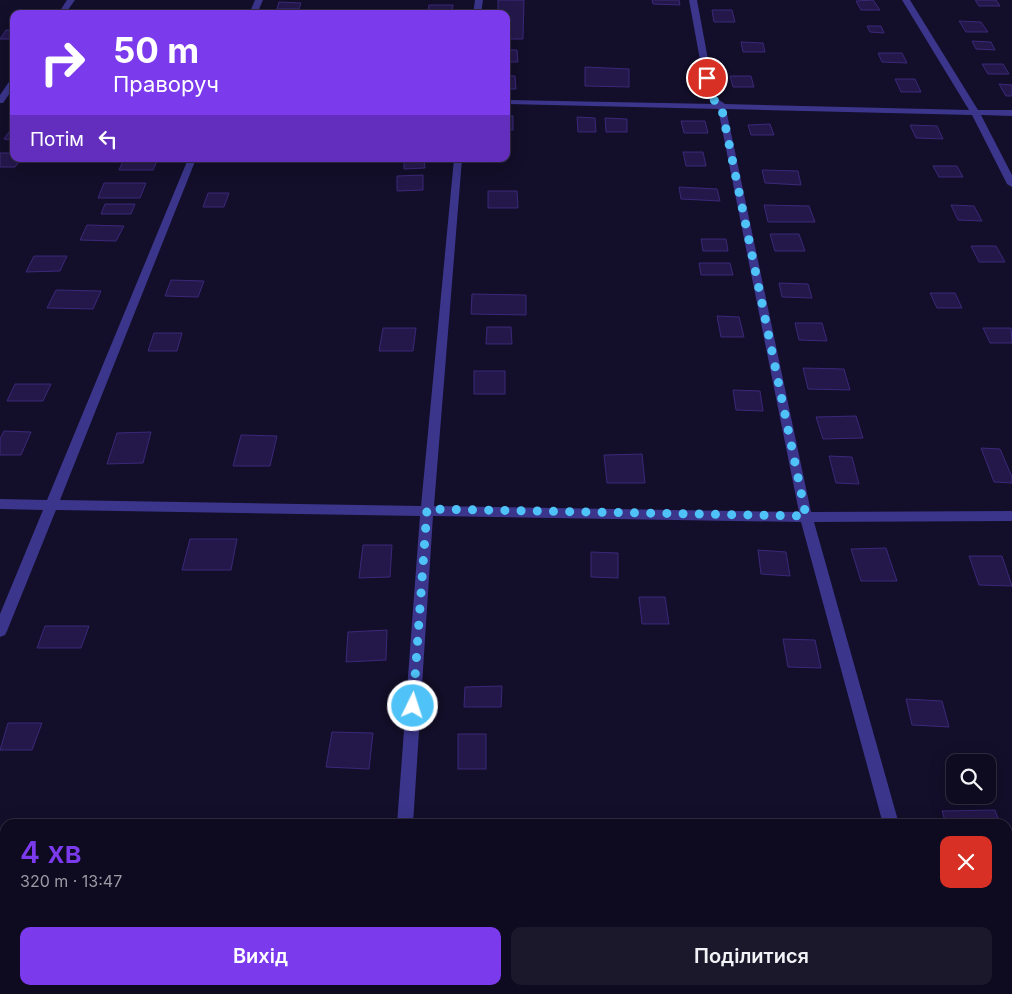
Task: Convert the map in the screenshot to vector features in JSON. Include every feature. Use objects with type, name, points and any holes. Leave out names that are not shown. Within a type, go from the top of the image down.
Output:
[{"type":"street","points":[[693,0],[711,98],[721,105],[806,516],[889,819]]},
{"type":"street","points":[[906,0],[975,112],[1012,184]]},
{"type":"street","points":[[0,101],[7,90]]},
{"type":"street","points":[[510,102],[721,105],[1012,113]]},
{"type":"street","points":[[0,630],[191,162]]},
{"type":"street","points":[[405,819],[427,509],[458,162]]},
{"type":"street","points":[[0,504],[806,516],[1012,516]]},
{"type":"building","points":[[498,0],[524,0],[523,39],[510,39],[510,10],[498,10]]},
{"type":"building","points":[[652,0],[679,0],[680,5],[653,4]]},
{"type":"building","points":[[873,0],[880,10],[861,10],[856,1]]},
{"type":"building","points":[[975,0],[996,0],[1000,6],[979,6]]},
{"type":"building","points":[[279,2],[301,3],[299,9],[277,9]]},
{"type":"building","points":[[429,5],[453,5],[452,10],[428,10]]},
{"type":"building","points":[[712,10],[732,10],[735,22],[714,22]]},
{"type":"building","points":[[959,21],[981,22],[988,32],[966,32]]},
{"type":"building","points":[[867,26],[881,26],[884,33],[870,32]]},
{"type":"building","points":[[6,30],[10,30],[10,39],[0,39]]},
{"type":"building","points":[[972,41],[991,42],[995,50],[976,49]]},
{"type":"building","points":[[741,42],[763,43],[765,52],[743,52]]},
{"type":"building","points":[[510,50],[517,50],[518,62],[510,62]]},
{"type":"building","points":[[878,53],[902,53],[907,63],[882,62]]},
{"type":"building","points":[[982,64],[1003,64],[1009,74],[988,74]]},
{"type":"building","points":[[585,67],[629,69],[629,87],[585,86]]},
{"type":"building","points":[[510,76],[515,76],[516,89],[510,89]]},
{"type":"building","points":[[730,76],[751,76],[754,87],[733,87]]},
{"type":"building","points":[[895,79],[915,79],[921,92],[901,92]]},
{"type":"building","points":[[999,84],[1012,85],[1012,96],[1006,96]]},
{"type":"building","points":[[510,116],[513,116],[513,130],[510,130]]},
{"type":"building","points":[[577,117],[595,118],[596,132],[578,132]]},
{"type":"building","points":[[605,118],[627,119],[627,132],[606,132]]},
{"type":"building","points":[[681,121],[705,121],[708,133],[684,133]]},
{"type":"building","points":[[770,124],[774,135],[751,135],[748,125]]},
{"type":"building","points":[[910,125],[937,126],[943,139],[916,138]]},
{"type":"building","points":[[10,131],[10,140],[4,139]]},
{"type":"building","points":[[683,152],[703,152],[706,166],[686,166]]},
{"type":"building","points":[[0,153],[10,153],[10,162],[19,162],[15,167],[0,167]]},
{"type":"building","points":[[123,162],[157,162],[153,170],[119,170]]},
{"type":"building","points":[[404,162],[424,162],[425,168],[404,169]]},
{"type":"building","points":[[933,166],[957,166],[963,177],[939,177]]},
{"type":"building","points":[[762,170],[798,171],[801,185],[765,183]]},
{"type":"building","points":[[423,175],[423,190],[397,191],[397,176]]},
{"type":"building","points":[[104,183],[146,183],[140,198],[98,198]]},
{"type":"building","points":[[679,187],[717,189],[720,201],[681,199]]},
{"type":"building","points":[[488,191],[517,191],[518,208],[488,208]]},
{"type":"building","points":[[208,193],[229,193],[224,207],[203,207]]},
{"type":"building","points":[[105,204],[135,204],[131,214],[101,214]]},
{"type":"building","points":[[764,205],[809,206],[815,222],[768,222]]},
{"type":"building","points":[[951,205],[974,206],[982,221],[958,220]]},
{"type":"building","points":[[87,225],[124,226],[116,241],[80,240]]},
{"type":"building","points":[[770,234],[799,234],[805,251],[775,251]]},
{"type":"building","points":[[701,239],[726,239],[728,251],[703,251]]},
{"type":"building","points":[[971,246],[996,246],[1005,262],[979,262]]},
{"type":"building","points":[[34,256],[67,256],[60,271],[26,272]]},
{"type":"building","points":[[699,263],[730,263],[733,275],[701,275]]},
{"type":"building","points":[[171,280],[204,281],[198,297],[165,296]]},
{"type":"building","points":[[779,283],[808,284],[812,298],[782,297]]},
{"type":"building","points":[[56,290],[101,291],[93,309],[47,308]]},
{"type":"building","points":[[930,293],[955,293],[962,308],[937,308]]},
{"type":"building","points":[[472,294],[526,295],[526,315],[471,314]]},
{"type":"building","points":[[717,316],[739,317],[744,337],[721,337]]},
{"type":"building","points":[[795,323],[822,323],[827,341],[799,340]]},
{"type":"building","points":[[487,327],[511,327],[512,344],[486,344]]},
{"type":"building","points":[[383,328],[416,328],[413,351],[379,351]]},
{"type":"building","points":[[983,328],[1011,328],[1012,343],[990,343]]},
{"type":"building","points":[[154,333],[182,333],[177,351],[148,351]]},
{"type":"building","points":[[803,368],[844,369],[850,390],[808,389]]},
{"type":"building","points":[[474,371],[505,371],[505,394],[474,394]]},
{"type":"building","points":[[15,384],[51,384],[43,401],[7,401]]},
{"type":"building","points":[[733,390],[760,391],[763,411],[736,410]]},
{"type":"building","points":[[856,416],[863,438],[823,439],[816,417]]},
{"type":"building","points":[[4,431],[31,432],[21,455],[0,455],[0,439]]},
{"type":"building","points":[[151,432],[143,463],[107,464],[117,433]]},
{"type":"building","points":[[241,435],[277,436],[270,466],[233,466]]},
{"type":"building","points":[[981,448],[1000,449],[1012,477],[1012,483],[994,482]]},
{"type":"building","points":[[642,454],[645,483],[607,483],[604,455]]},
{"type":"building","points":[[829,456],[852,457],[859,484],[836,483]]},
{"type":"building","points":[[190,539],[237,539],[231,570],[182,570]]},
{"type":"building","points":[[363,545],[392,545],[390,577],[359,578]]},
{"type":"building","points":[[886,548],[897,581],[861,581],[851,549]]},
{"type":"building","points":[[758,550],[786,552],[790,576],[761,574]]},
{"type":"building","points":[[591,552],[618,553],[618,578],[591,577]]},
{"type":"building","points":[[969,556],[1002,556],[1012,586],[979,585]]},
{"type":"building","points":[[639,597],[665,597],[669,624],[642,624]]},
{"type":"building","points":[[45,626],[89,626],[81,648],[37,648]]},
{"type":"building","points":[[387,630],[386,660],[346,662],[348,632]]},
{"type":"building","points":[[783,639],[815,640],[821,668],[788,667]]},
{"type":"building","points":[[502,686],[501,707],[464,707],[465,687]]},
{"type":"building","points":[[906,699],[942,701],[949,727],[912,725]]},
{"type":"building","points":[[8,723],[42,723],[32,750],[0,750]]},
{"type":"building","points":[[332,732],[373,733],[369,769],[326,767]]},
{"type":"building","points":[[458,734],[486,734],[486,769],[458,769]]},
{"type":"building","points":[[995,810],[998,819],[944,819],[942,811]]},
{"type":"route","points":[[413,706],[427,509],[806,516],[721,105],[711,98],[707,78]]}]
